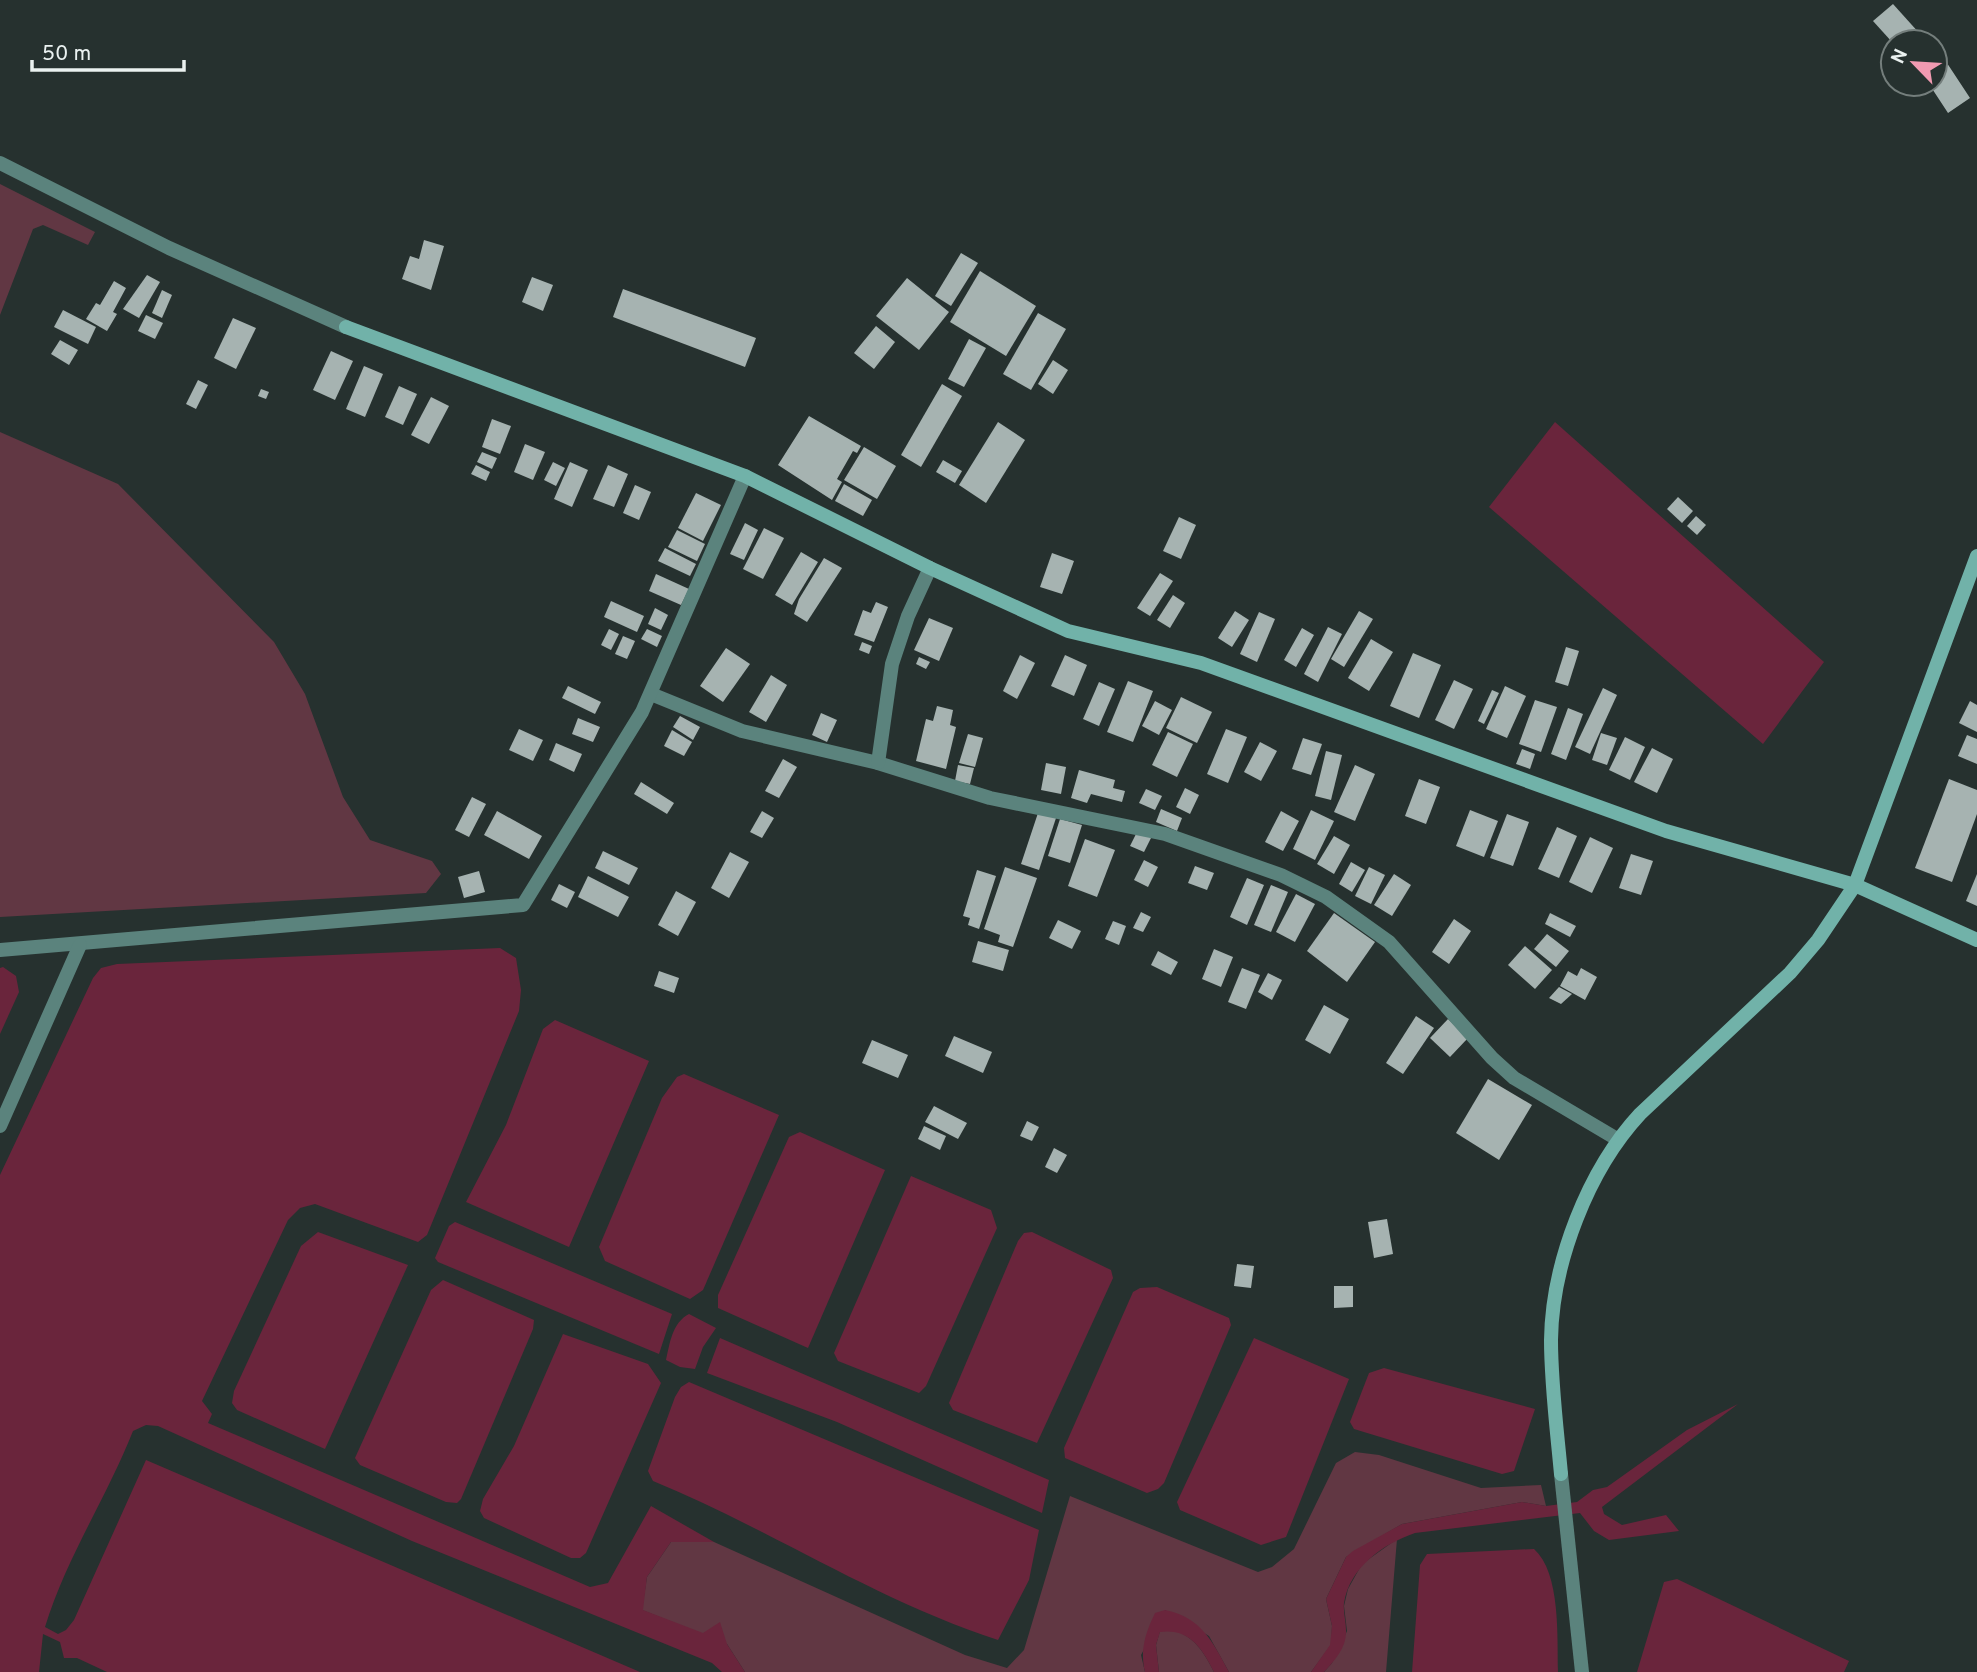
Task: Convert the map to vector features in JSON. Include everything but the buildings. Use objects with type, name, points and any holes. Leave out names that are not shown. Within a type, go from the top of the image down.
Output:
[{"type":"street","points":[[0,163],[169,248],[346,327],[745,477],[930,568],[1068,631],[1201,663],[1666,831],[1855,885],[1977,940]]},
{"type":"street","points":[[0,950],[523,905],[651,694],[745,477]]},
{"type":"street","points":[[1582,1672],[1561,1474],[1551,1338],[1558,1287],[1572,1232],[1597,1172],[1617,1139],[1790,973],[1818,940],[1855,885],[1977,556]]},
{"type":"street","points":[[878,763],[892,664],[908,616],[930,568]]},
{"type":"street","points":[[651,694],[742,731],[878,763],[990,798],[1165,834],[1281,875],[1326,897],[1390,942],[1492,1058],[1514,1078],[1617,1139]]},
{"type":"street","points":[[0,1126],[80,945]]},
{"type":"shaded area","points":[[0,184],[95,232],[88,245],[43,225],[33,229],[0,315]]},
{"type":"shaded area","points":[[1555,422],[1824,662],[1763,744],[1489,507]]},
{"type":"shaded area","points":[[0,432],[118,484],[274,642],[305,694],[343,797],[370,840],[432,861],[441,874],[426,893],[0,917]]},
{"type":"shaded area","points":[[500,948],[516,958],[521,990],[519,1011],[427,1235],[418,1242],[315,1204],[300,1208],[288,1220],[202,1401],[212,1414],[208,1423],[590,1587],[608,1583],[651,1506],[714,1542],[671,1542],[647,1577],[643,1610],[703,1633],[720,1622],[727,1644],[745,1672],[722,1672],[712,1663],[412,1541],[158,1426],[146,1425],[133,1431],[64,1577],[45,1627],[58,1634],[66,1630],[74,1620],[146,1460],[640,1672],[107,1672],[77,1658],[64,1658],[60,1642],[43,1634],[39,1672],[0,1672],[0,1175],[93,978],[101,968],[117,964]]},
{"type":"shaded area","points":[[3,967],[16,976],[19,992],[0,1034],[0,968]]},
{"type":"shaded area","points":[[555,1020],[649,1061],[569,1247],[466,1202],[506,1125],[543,1029]]},
{"type":"shaded area","points":[[684,1074],[779,1115],[703,1290],[690,1299],[605,1261],[599,1247],[662,1098],[677,1077]]},
{"type":"shaded area","points":[[800,1132],[885,1170],[808,1348],[718,1308],[718,1295],[789,1137]]},
{"type":"shaded area","points":[[911,1176],[991,1210],[997,1228],[926,1386],[919,1393],[838,1361],[834,1353]]},
{"type":"shaded area","points":[[455,1222],[672,1314],[659,1354],[438,1262],[435,1258],[449,1226]]},
{"type":"shaded area","points":[[318,1232],[408,1265],[325,1449],[237,1410],[232,1403],[234,1391],[301,1246]]},
{"type":"shaded area","points":[[1032,1232],[1111,1270],[1113,1278],[1037,1443],[953,1410],[949,1403],[1018,1241],[1024,1233]]},
{"type":"shaded area","points":[[443,1280],[534,1320],[533,1329],[457,1503],[446,1502],[360,1465],[355,1458],[431,1290]]},
{"type":"shaded area","points":[[1157,1287],[1229,1318],[1231,1325],[1164,1483],[1158,1489],[1147,1493],[1065,1458],[1064,1448],[1133,1292],[1140,1288]]},
{"type":"shaded area","points":[[689,1314],[716,1328],[703,1347],[695,1369],[680,1367],[666,1360],[675,1328]]},
{"type":"shaded area","points":[[563,1334],[648,1364],[661,1383],[586,1553],[580,1558],[571,1558],[484,1518],[480,1511],[483,1499],[514,1446]]},
{"type":"shaded area","points":[[720,1338],[1049,1480],[1042,1513],[837,1422],[707,1373]]},
{"type":"shaded area","points":[[1254,1338],[1349,1379],[1286,1537],[1261,1545],[1180,1510],[1177,1502]]},
{"type":"shaded area","points":[[1384,1368],[1535,1409],[1514,1471],[1502,1474],[1354,1429],[1350,1422],[1369,1373]]},
{"type":"shaded area","points":[[689,1382],[1039,1530],[1029,1580],[998,1640],[909,1605],[653,1481],[648,1471],[675,1397],[681,1387]]},
{"type":"shaded area","points":[[1738,1404],[1602,1507],[1604,1514],[1622,1525],[1666,1515],[1679,1531],[1609,1540],[1594,1531],[1580,1513],[1415,1533],[1380,1550],[1353,1578],[1344,1603],[1346,1636],[1342,1648],[1324,1672],[1311,1672],[1330,1645],[1332,1626],[1326,1599],[1346,1557],[1353,1551],[1402,1524],[1522,1502],[1546,1506],[1577,1502],[1593,1490],[1607,1487],[1687,1430]]},
{"type":"shaded area","points":[[1355,1452],[1379,1455],[1481,1488],[1541,1485],[1546,1506],[1522,1502],[1402,1524],[1346,1557],[1326,1599],[1332,1626],[1331,1645],[1311,1672],[1229,1672],[1209,1636],[1165,1610],[1141,1655],[1145,1672],[745,1672],[727,1644],[642,1610],[647,1577],[671,1542],[714,1542],[965,1655],[1007,1668],[1024,1650],[1070,1496],[1258,1572],[1272,1567],[1294,1549],[1336,1463]]},
{"type":"shaded area","points":[[1397,1539],[1386,1672],[1324,1672],[1332,1663],[1347,1631],[1344,1606],[1348,1589],[1362,1564]]},
{"type":"shaded area","points":[[1534,1549],[1543,1560],[1553,1590],[1558,1672],[1412,1672],[1420,1565],[1427,1554]]},
{"type":"shaded area","points":[[1677,1579],[1849,1661],[1844,1672],[1637,1672],[1664,1582]]},
{"type":"shaded area","points":[[1165,1610],[1188,1618],[1197,1625],[1211,1641],[1229,1672],[1214,1672],[1205,1655],[1187,1637],[1179,1633],[1160,1632],[1156,1645],[1159,1672],[1145,1672],[1143,1649],[1146,1635],[1155,1613]]},
{"type":"shaded area","points":[[1174,1630],[1194,1642],[1214,1672],[1159,1672],[1156,1645],[1160,1631]]}]
